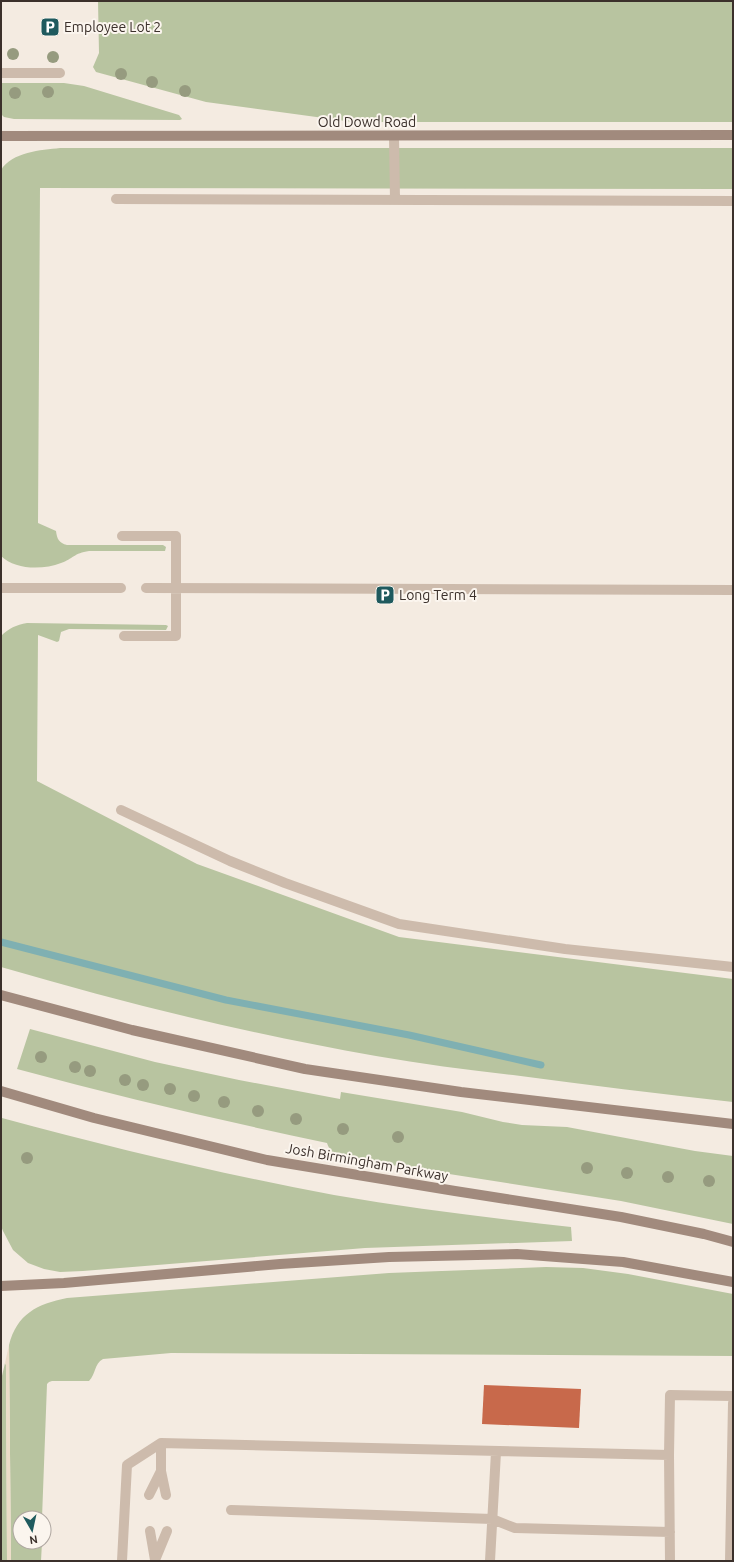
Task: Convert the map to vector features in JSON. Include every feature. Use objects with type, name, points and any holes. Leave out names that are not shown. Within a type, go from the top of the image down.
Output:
[{"type":"main road","name":"Old Dowd Road","points":[[1,136],[733,135]]},
{"type":"main road","points":[[1,995],[132,1030],[305,1069],[468,1093],[733,1124]]},
{"type":"main road","name":"Josh Birmingham Parkway","points":[[1,1091],[94,1118],[267,1160],[621,1217],[704,1234],[733,1242]]},
{"type":"main road","points":[[1,1286],[71,1282],[280,1264],[389,1257],[517,1254],[623,1262],[733,1282]]},
{"type":"lane","points":[[1,73],[60,73]]},
{"type":"lane","points":[[394,136],[395,200]]},
{"type":"lane","points":[[116,199],[733,201]]},
{"type":"lane","points":[[122,536],[176,536],[176,636],[124,636]]},
{"type":"lane","points":[[1,588],[121,588]]},
{"type":"lane","points":[[146,588],[733,590]]},
{"type":"lane","points":[[121,810],[230,861],[285,883],[399,924],[589,952],[733,968]]},
{"type":"lane","points":[[670,1561],[670,1395],[733,1396]]},
{"type":"lane","points":[[730,1561],[733,1402]]},
{"type":"lane","points":[[122,1561],[126,1465],[161,1443],[669,1455]]},
{"type":"lane","points":[[161,1443],[161,1471],[166,1495]]},
{"type":"lane","points":[[490,1561],[496,1452]]},
{"type":"lane","points":[[149,1495],[161,1471]]},
{"type":"lane","points":[[231,1510],[492,1519],[515,1528],[670,1532]]},
{"type":"lane","points":[[150,1531],[155,1561]]},
{"type":"lane","points":[[155,1561],[166,1531]]},
{"type":"green space","points":[[98,1],[733,1],[733,122],[353,122],[206,102],[96,72],[93,67],[99,53]]},
{"type":"green space","points":[[1,83],[64,83],[84,86],[179,115],[182,119],[14,119],[4,117],[1,114]]},
{"type":"green space","points":[[60,148],[733,148],[733,189],[40,188],[38,523],[56,531],[59,540],[67,545],[163,545],[166,547],[165,551],[89,551],[80,553],[54,565],[38,568],[14,564],[1,556],[1,170],[12,159],[19,156],[36,151]]},
{"type":"green space","points":[[27,623],[168,626],[166,630],[69,629],[61,632],[59,641],[57,642],[38,635],[37,781],[197,864],[399,937],[733,979],[733,1102],[445,1067],[393,1059],[281,1038],[187,1017],[1,967],[1,636],[13,627]]},
{"type":"green space","points":[[30,1029],[155,1062],[340,1099],[341,1092],[462,1112],[503,1122],[522,1125],[567,1127],[695,1151],[733,1156],[733,1224],[621,1201],[353,1159],[334,1153],[331,1151],[327,1143],[172,1108],[17,1069]]},
{"type":"green space","points":[[2,1118],[167,1160],[334,1195],[482,1217],[571,1227],[572,1241],[365,1248],[83,1271],[60,1272],[44,1269],[28,1263],[13,1250],[1,1226]]},
{"type":"green space","points":[[546,1267],[583,1268],[628,1274],[733,1294],[733,1356],[171,1353],[103,1359],[96,1366],[89,1381],[52,1381],[47,1384],[42,1510],[12,1510],[12,1550],[42,1550],[41,1561],[11,1561],[9,1345],[17,1325],[30,1312],[56,1300],[67,1298],[389,1273]]},
{"type":"green space","points":[[5,1363],[7,1561],[1,1561],[1,1380]]},
{"type":"shaded area","points":[[9,1345],[11,1561],[7,1561],[5,1363]]},
{"type":"building","points":[[484,1385],[581,1389],[579,1428],[482,1424]]},
{"type":"waterway","points":[[1,942],[226,1000],[409,1035],[541,1065]]},
{"type":"place","name":"Employee Lot 2","points":[[50,27]]},
{"type":"place","name":"Long Term 4","points":[[385,595]]}]
